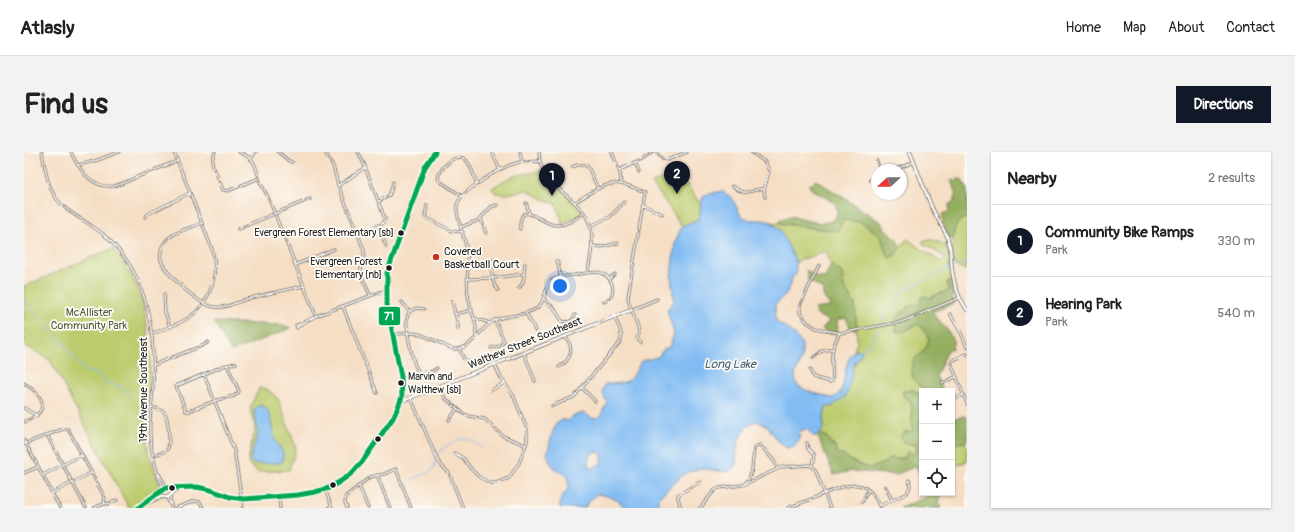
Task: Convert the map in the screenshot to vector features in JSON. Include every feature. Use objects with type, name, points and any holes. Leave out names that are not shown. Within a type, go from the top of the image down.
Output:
[{"type":"street","name":"19th Avenue Southeast","points":[[42,152],[48,182],[58,200],[66,209],[105,236],[120,252],[132,268],[145,299],[151,334],[153,365],[150,433],[153,455],[159,474]]},
{"type":"street","points":[[71,152],[85,176],[101,185],[110,186],[120,184],[177,161]]},
{"type":"street","points":[[78,166],[119,152]]},
{"type":"street","points":[[151,334],[188,318],[204,303],[213,283],[215,264],[212,249],[174,152]]},
{"type":"street","points":[[216,152],[212,157],[212,163],[223,190],[229,191],[259,178]]},
{"type":"street","points":[[239,152],[250,158],[259,174],[259,178],[316,316]]},
{"type":"street","points":[[250,158],[256,152]]},
{"type":"street","points":[[278,152],[292,162]]},
{"type":"street","points":[[325,152],[333,166],[338,185],[365,254],[361,270],[370,295]]},
{"type":"street","points":[[358,152],[385,219],[382,224],[358,234]]},
{"type":"street","points":[[142,506],[163,490],[184,486],[204,488],[231,498],[242,499],[303,495],[325,489],[345,479],[361,465],[374,448],[400,403],[402,380],[387,306],[386,290],[388,273],[394,251],[425,167],[435,152]]},
{"type":"street","points":[[492,152],[500,170]]},
{"type":"street","points":[[520,152],[522,162]]},
{"type":"street","points":[[539,152],[542,168],[549,181],[574,202],[584,214],[590,226],[592,246],[588,272]]},
{"type":"street","points":[[612,152],[619,170],[621,184]]},
{"type":"street","points":[[619,170],[642,160],[654,152],[662,159],[667,160],[687,152]]},
{"type":"street","points":[[751,152],[765,162],[769,171],[764,190],[764,197]]},
{"type":"street","points":[[910,152],[932,208],[947,236],[950,247],[952,274],[960,298],[967,310]]},
{"type":"street","points":[[462,196],[438,179],[440,172],[452,159],[460,156],[464,158],[477,184]]},
{"type":"street","points":[[476,336],[476,327],[468,295],[468,255],[457,206],[459,199],[477,184],[509,165],[522,162],[540,161]]},
{"type":"street","points":[[907,165],[914,162]]},
{"type":"street","points":[[635,163],[639,172]]},
{"type":"street","points":[[572,168],[577,165],[586,165],[589,168],[598,189]]},
{"type":"street","points":[[338,185],[346,182],[365,168]]},
{"type":"street","points":[[379,201],[389,196],[391,193],[392,182]]},
{"type":"street","points":[[574,202],[609,184],[621,184],[645,192],[628,297],[638,328],[639,334],[637,337],[640,342]]},
{"type":"street","points":[[732,186],[743,192],[748,192],[756,188],[764,190]]},
{"type":"street","points":[[145,217],[148,214],[190,194]]},
{"type":"street","points":[[238,229],[310,199]]},
{"type":"street","points":[[590,226],[610,217],[624,202]]},
{"type":"street","points":[[526,203],[529,214]]},
{"type":"street","points":[[427,205],[425,217],[452,231],[463,232]]},
{"type":"street","points":[[461,227],[480,219],[490,207],[497,205]]},
{"type":"street","points":[[643,205],[662,214]]},
{"type":"street","points":[[520,229],[520,220],[524,214],[535,215],[544,221],[556,225],[567,223],[584,214]]},
{"type":"street","points":[[480,219],[486,233]]},
{"type":"street","points":[[202,223],[168,239],[162,247],[161,256],[163,264],[172,277],[204,303],[212,307],[221,307],[304,286]]},
{"type":"street","points":[[378,226],[386,246]]},
{"type":"street","points":[[592,246],[602,247],[618,243]]},
{"type":"street","points":[[295,265],[334,249]]},
{"type":"street","points":[[493,260],[492,266],[494,286],[498,290]]},
{"type":"street","points":[[556,261],[558,263],[560,276]]},
{"type":"street","points":[[519,288],[522,285],[525,264]]},
{"type":"street","points":[[818,266],[800,305],[800,313],[807,322],[816,328],[839,333],[898,323],[960,298]]},
{"type":"street","points":[[393,335],[408,332],[421,334],[450,348],[459,348],[471,343],[483,327],[495,320],[507,316],[526,313],[535,309],[544,299],[547,286],[550,281],[560,276],[588,272],[601,273],[609,278],[613,288],[611,297],[604,302]]},
{"type":"street","points":[[468,279],[493,278],[524,274]]},
{"type":"street","points":[[609,278],[615,274]]},
{"type":"street","points":[[301,324],[316,316],[386,290]]},
{"type":"street","points":[[164,294],[165,312],[170,326]]},
{"type":"street","points":[[544,299],[554,308],[562,321],[571,321],[574,319],[575,315]]},
{"type":"street","name":"Walthew Street Southeast","points":[[400,403],[657,299]]},
{"type":"street","points":[[452,301],[458,330]]},
{"type":"street","points":[[402,302],[410,312]]},
{"type":"street","points":[[343,306],[377,393]]},
{"type":"street","points":[[424,309],[418,308],[410,312],[407,319],[415,366],[420,372],[432,372],[437,368]]},
{"type":"street","points":[[455,314],[472,310]]},
{"type":"street","points":[[526,313],[528,319],[535,328],[535,331]]},
{"type":"street","points":[[950,314],[967,347]]},
{"type":"street","points":[[552,406],[574,397],[615,349],[622,338],[614,317]]},
{"type":"street","points":[[474,318],[490,323]]},
{"type":"street","points":[[491,348],[500,346],[504,341],[495,320]]},
{"type":"street","points":[[810,370],[813,377],[830,382],[832,381],[833,370],[831,357],[839,333]]},
{"type":"street","points":[[558,367],[568,360],[572,352],[570,344],[565,336]]},
{"type":"street","points":[[153,365],[204,345],[208,342]]},
{"type":"street","points":[[459,348],[464,359],[471,362]]},
{"type":"street","points":[[813,358],[822,351],[828,349],[833,350]]},
{"type":"street","points":[[524,353],[534,381]]},
{"type":"street","points":[[967,354],[952,362],[951,365],[967,404]]},
{"type":"street","points":[[227,365],[239,392],[234,396],[186,411],[176,387],[177,385],[227,365],[236,363]]},
{"type":"street","points":[[454,453],[463,458],[479,478],[492,484],[500,482],[511,476],[519,463],[528,439],[527,429],[513,396],[501,378],[495,364]]},
{"type":"street","points":[[418,379],[420,372]]},
{"type":"street","points":[[204,374],[234,450],[243,508]]},
{"type":"street","points":[[942,383],[956,377]]},
{"type":"street","points":[[24,383],[35,390],[40,397],[41,407],[36,416],[24,422]]},
{"type":"street","points":[[492,390],[504,383]]},
{"type":"street","points":[[440,386],[445,398],[457,409],[468,416],[485,419],[503,436],[510,440],[525,444]]},
{"type":"street","points":[[582,388],[595,401]]},
{"type":"street","points":[[955,399],[963,395]]},
{"type":"street","points":[[411,398],[437,459],[449,473],[463,508]]},
{"type":"street","points":[[151,407],[160,409],[167,417],[170,444],[165,451],[153,455]]},
{"type":"street","points":[[24,408],[36,416]]},
{"type":"street","points":[[449,420],[457,409]]},
{"type":"street","points":[[25,444],[48,434],[63,429],[68,429],[105,498],[104,503]]},
{"type":"street","points":[[48,434],[49,439],[86,508]]},
{"type":"street","points":[[24,440],[60,508]]},
{"type":"street","points":[[808,443],[808,449],[814,455],[812,466]]},
{"type":"street","points":[[744,484],[749,477],[754,449],[757,446],[760,445],[764,448],[776,464],[777,468]]},
{"type":"street","points":[[43,475],[82,455]]},
{"type":"street","points":[[700,508],[717,489],[744,484],[777,468],[802,465],[812,466],[816,471],[830,508]]},
{"type":"street","points":[[24,473],[38,467]]},
{"type":"street","points":[[346,508],[346,496],[370,477],[384,474],[396,469],[411,508]]},
{"type":"street","points":[[52,493],[91,473]]},
{"type":"street","points":[[159,474],[171,492],[172,508]]},
{"type":"street","points":[[159,474],[165,496],[169,504],[171,504]]},
{"type":"street","points":[[377,475],[390,508]]},
{"type":"street","points":[[788,508],[850,485],[862,487],[868,490],[875,497],[880,507],[906,494],[910,487],[909,480]]},
{"type":"street","points":[[681,508],[678,495],[700,482]]},
{"type":"street","points":[[359,486],[368,508]]},
{"type":"street","points":[[885,486],[892,500]]},
{"type":"street","points":[[138,508],[186,487]]},
{"type":"street","points":[[325,489],[332,507],[328,508]]},
{"type":"street","points":[[862,502],[868,490]]},
{"type":"street","points":[[279,497],[280,508]]},
{"type":"street","points":[[94,508],[104,503],[107,504],[116,500]]},
{"type":"street","points":[[176,508],[196,500],[200,502],[203,508]]},
{"type":"green space","points":[[542,169],[584,213],[563,224],[556,204],[527,190],[507,194],[495,193],[492,188],[511,177],[533,173]]},
{"type":"green space","points":[[678,172],[701,205],[699,219],[682,226],[652,183]]},
{"type":"green space","points":[[961,179],[967,188],[967,218],[960,220],[955,229],[953,239],[950,239],[944,227],[942,217],[943,214],[949,211],[949,204],[954,202],[956,195],[951,180]]},
{"type":"green space","points":[[816,180],[881,222],[886,230],[896,238],[900,247],[895,255],[889,258],[881,237],[860,222],[844,220],[837,231],[780,223],[781,219],[792,216],[803,220],[818,222],[831,221],[835,218],[837,213],[835,203],[811,189],[809,185]]},
{"type":"green space","points":[[964,218],[967,218],[967,270],[955,266],[953,251],[955,228],[958,222]]},
{"type":"green space","points":[[844,220],[860,222],[881,237],[886,253],[895,255],[907,239],[943,262],[945,257],[922,243],[924,240],[933,240],[946,245],[952,281],[948,281],[950,290],[938,294],[918,305],[910,305],[899,316],[904,331],[913,325],[919,324],[929,338],[926,348],[916,358],[911,367],[914,380],[924,388],[919,388],[919,394],[914,390],[903,391],[903,396],[911,401],[913,431],[904,444],[917,445],[915,454],[874,467],[865,467],[837,453],[837,448],[830,443],[827,437],[820,434],[824,427],[823,421],[826,405],[836,402],[847,392],[852,370],[860,356],[855,352],[853,354],[857,342],[855,305],[844,287],[842,273],[831,265],[826,251],[796,262],[780,229],[771,222],[825,230]]},
{"type":"green space","name":"McAllister Community Park","points":[[113,248],[136,284],[146,319],[149,343],[150,386],[146,431],[152,464],[164,495],[133,508],[129,508],[50,360],[24,345],[24,285],[25,286]]},
{"type":"green space","points":[[831,265],[842,273],[844,287],[855,305],[857,329],[851,329],[846,318],[837,320],[838,332],[829,334],[822,329],[829,321],[817,315],[814,309],[829,307],[830,305],[824,298],[822,289],[808,280],[806,270],[816,277],[825,278]]},
{"type":"green space","points":[[948,281],[952,281],[955,293],[952,297],[955,303],[932,312],[949,332],[954,343],[952,345],[953,348],[948,350],[936,376],[942,388],[924,388],[914,380],[911,367],[915,359],[926,348],[929,338],[919,324],[902,332],[896,331],[896,318],[910,305],[918,305],[921,303],[921,297],[926,296],[930,298],[950,290],[947,284]]},
{"type":"green space","points":[[214,322],[283,325],[291,328],[231,352]]},
{"type":"green space","points":[[259,388],[267,389],[278,399],[296,448],[289,470],[258,472],[248,464],[255,429],[250,408]]},
{"type":"green space","points":[[914,390],[919,394],[919,473],[916,466],[895,475],[852,471],[834,475],[817,435],[820,434],[827,437],[830,443],[837,448],[837,453],[844,455],[852,462],[869,468],[882,464],[889,458],[905,458],[907,451],[915,454],[917,445],[904,444],[901,437],[904,432],[913,431],[911,401],[903,396],[903,391]]},
{"type":"green space","points":[[964,416],[967,417],[966,442],[955,444],[955,418]]},
{"type":"green space","points":[[965,442],[967,447],[967,461],[955,466],[955,460],[955,444]]},
{"type":"green space","points":[[929,496],[941,496],[938,502],[941,508],[929,508],[928,506],[924,508],[900,508]]},
{"type":"water","name":"Long Lake","points":[[722,191],[732,198],[741,216],[750,220],[771,222],[780,229],[796,262],[796,275],[792,277],[787,292],[775,305],[776,321],[791,331],[802,344],[802,359],[795,374],[796,384],[808,391],[832,398],[838,395],[842,389],[847,363],[850,356],[855,351],[862,350],[860,356],[854,363],[848,391],[845,397],[831,407],[826,406],[823,421],[824,427],[820,434],[814,437],[807,429],[800,431],[799,440],[795,446],[787,448],[781,444],[768,426],[756,421],[746,427],[738,441],[736,464],[732,469],[725,472],[701,468],[684,474],[660,496],[656,508],[625,508],[613,498],[597,494],[585,508],[560,508],[563,495],[569,488],[567,475],[555,469],[547,454],[556,424],[564,419],[566,421],[572,416],[584,413],[592,418],[599,418],[607,403],[602,391],[605,384],[624,382],[632,378],[641,361],[658,357],[663,350],[670,346],[674,333],[667,310],[674,301],[671,277],[675,242],[682,226],[699,219],[704,195]],"holes":[[[596,451],[602,454],[602,463],[591,469],[588,463],[590,455]]]},
{"type":"water","points":[[261,405],[265,407],[269,414],[275,439],[283,453],[283,461],[280,463],[254,464],[250,460],[258,433],[254,410]]},
{"type":"waterway","points":[[880,324],[887,310],[904,291],[954,266],[967,263]]},
{"type":"waterway","points":[[24,300],[84,370],[99,375],[108,384],[120,386],[130,395]]},
{"type":"waterway","points":[[862,350],[869,345],[879,329]]},
{"type":"waterway","points":[[437,456],[439,452],[447,445],[461,439],[472,441],[483,449]]},
{"type":"waterway","points":[[412,479],[428,473],[434,467],[436,458]]},
{"type":"transit line","name":"71","points":[[138,508],[165,488],[197,487],[230,497],[244,499],[298,495],[315,492],[329,488],[341,481],[352,473],[362,462],[393,418],[402,397],[401,377],[387,304],[387,273],[425,167],[435,152]]},
{"type":"place","name":"Hearing Park","points":[[677,194]]},
{"type":"place","name":"Community Bike Ramps","points":[[552,196]]},
{"type":"place","name":"Evergreen Forest Elementary [sb]","points":[[401,233]]},
{"type":"place","name":"Covered Basketball Court","points":[[436,257]]},
{"type":"place","name":"Evergreen Forest Elementary [nb]","points":[[389,268]]},
{"type":"place","name":"Marvin and Walthew [sb]","points":[[401,383]]}]
